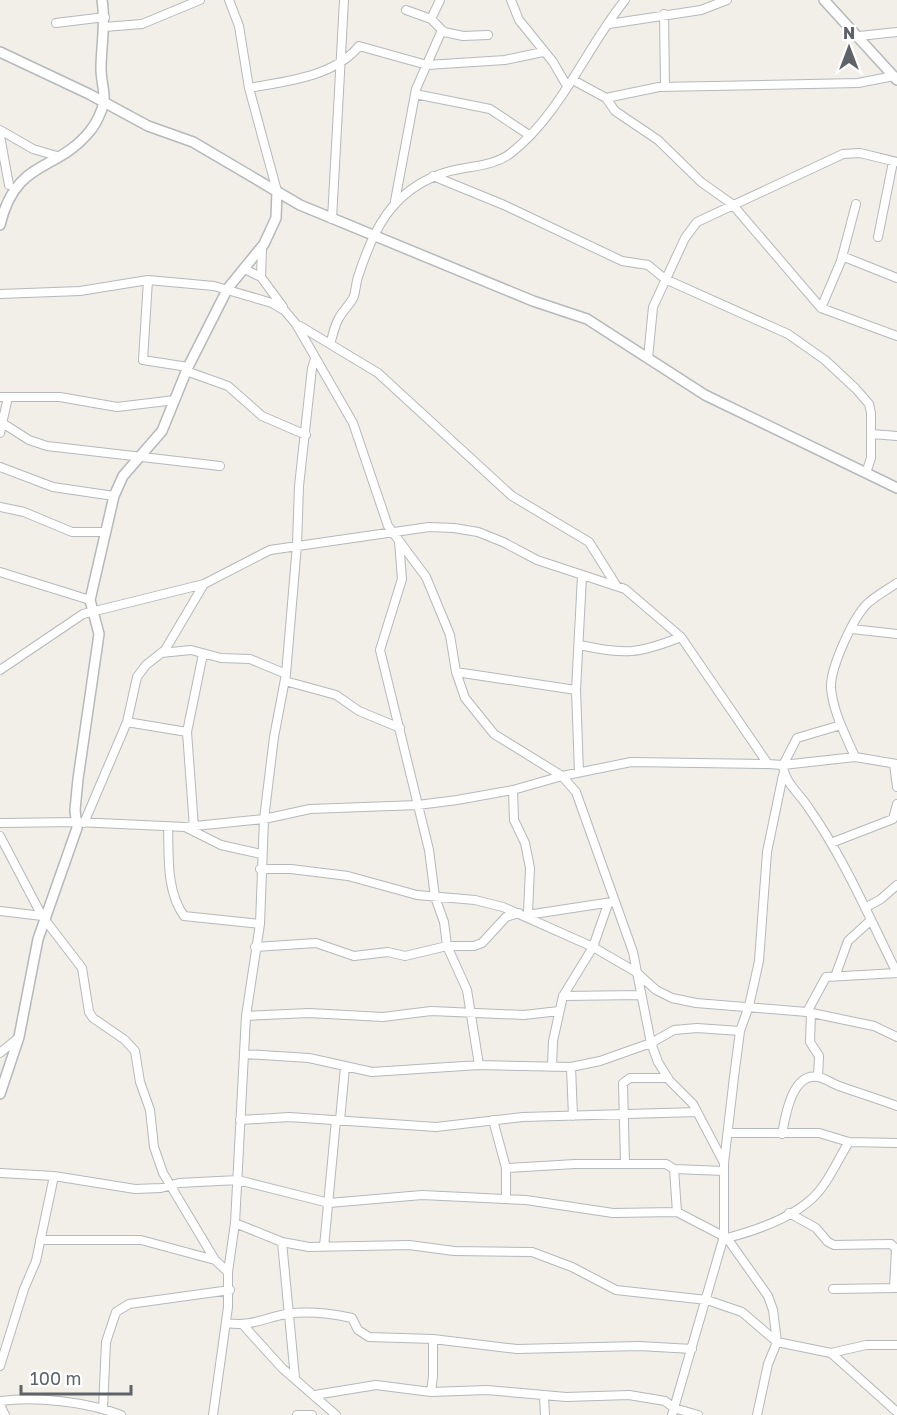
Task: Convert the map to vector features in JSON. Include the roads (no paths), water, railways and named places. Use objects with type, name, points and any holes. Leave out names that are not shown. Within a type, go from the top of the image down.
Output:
[{"type":"street","points":[[0,225],[2,206],[13,185],[89,132],[104,102],[101,68],[105,17],[102,0]]},
{"type":"street","points":[[104,27],[142,24],[200,0]]},
{"type":"street","points":[[81,822],[75,810],[77,788],[99,634],[90,600],[114,496],[123,476],[162,431],[187,369],[228,288],[262,248],[276,218],[277,191],[249,88],[239,26],[229,0]]},
{"type":"street","points":[[332,219],[344,0]]},
{"type":"street","points":[[431,19],[440,0]]},
{"type":"street","points":[[511,0],[519,20],[570,82],[606,98],[615,111],[658,140],[701,182],[732,204],[821,308],[897,336]]},
{"type":"street","points":[[330,344],[340,316],[354,295],[359,273],[373,235],[395,202],[415,185],[433,176],[500,160],[529,135],[570,82],[625,0]]},
{"type":"street","points":[[609,24],[701,10],[727,0]]},
{"type":"street","points":[[824,0],[896,78]]},
{"type":"street","points":[[406,10],[431,19],[442,30],[463,36],[488,35]]},
{"type":"street","points":[[664,14],[665,87]]},
{"type":"street","points":[[56,22],[105,17]]},
{"type":"street","points":[[395,202],[415,94],[442,30]]},
{"type":"street","points":[[859,36],[897,32]]},
{"type":"street","points":[[249,88],[304,77],[340,64],[360,45],[427,65],[505,60],[543,52]]},
{"type":"street","points":[[0,52],[148,126],[210,150],[277,191],[332,219],[533,301],[581,317],[705,395],[897,488]]},
{"type":"street","points":[[606,98],[665,87],[858,83],[896,78]]},
{"type":"street","points":[[415,94],[490,109],[529,135]]},
{"type":"street","points":[[0,130],[33,149],[57,156]]},
{"type":"street","points":[[0,136],[13,185]]},
{"type":"street","points":[[648,358],[652,307],[690,229],[697,222],[843,154],[860,153],[895,162],[878,237]]},
{"type":"street","points":[[433,176],[504,205],[622,261],[648,265],[665,279],[788,334],[825,360],[869,404],[872,434],[871,458],[866,473]]},
{"type":"street","points":[[0,186],[13,185]]},
{"type":"street","points":[[821,308],[842,256],[856,204]]},
{"type":"street","points":[[261,277],[262,248]]},
{"type":"street","points":[[842,256],[897,278]]},
{"type":"street","points":[[244,269],[261,277],[296,324],[315,360],[354,423],[385,520],[426,577],[450,636],[456,672],[465,698],[494,734],[562,776],[576,792],[611,902],[633,952],[651,1043],[668,1078],[697,1112],[724,1167]]},
{"type":"street","points":[[0,294],[80,291],[148,280],[228,288],[254,296],[285,311]]},
{"type":"street","points":[[148,280],[143,360],[187,369],[228,386],[262,416],[306,435]]},
{"type":"street","points":[[296,324],[378,373],[512,496],[589,542],[616,585]]},
{"type":"street","points":[[213,1415],[230,1290],[228,1272],[238,1180],[243,1054],[255,947],[260,924],[260,869],[264,819],[274,736],[285,677],[297,545],[299,486],[312,368],[315,360]]},
{"type":"street","points":[[0,433],[4,424],[4,397],[60,397],[117,407],[175,400]]},
{"type":"street","points":[[4,424],[30,440],[47,446],[220,466]]},
{"type":"street","points":[[872,434],[897,436]]},
{"type":"street","points":[[0,467],[53,487],[114,496]]},
{"type":"street","points":[[0,507],[24,512],[72,532],[105,532]]},
{"type":"street","points":[[0,670],[92,610],[204,584],[270,550],[429,527],[478,532],[537,560],[616,585],[654,611],[681,637],[768,764]]},
{"type":"street","points":[[399,541],[402,579],[380,650],[429,850],[435,897],[444,922],[447,946],[464,979],[479,1065]]},
{"type":"street","points":[[596,578],[605,565]]},
{"type":"street","points":[[0,572],[90,600]]},
{"type":"street","points":[[579,772],[576,690],[582,576]]},
{"type":"street","points":[[855,757],[841,725],[832,682],[852,629],[866,605],[897,583]]},
{"type":"street","points":[[0,1094],[19,1037],[44,919],[81,822],[127,722],[137,677],[161,653],[204,584]]},
{"type":"street","points":[[852,629],[897,633]]},
{"type":"street","points":[[580,645],[622,653],[656,647],[681,637]]},
{"type":"street","points":[[161,653],[191,650],[203,654],[257,660],[285,677],[336,695],[359,711],[400,728]]},
{"type":"street","points":[[194,826],[186,732],[203,654]]},
{"type":"street","points":[[456,672],[576,690]]},
{"type":"street","points":[[127,722],[186,732]]},
{"type":"street","points":[[673,1412],[725,1237],[724,1167],[740,1031],[749,1006],[759,961],[768,852],[783,765],[796,738],[841,725]]},
{"type":"street","points":[[0,823],[81,822],[185,828],[264,819],[310,809],[418,805],[513,790],[562,776],[631,762],[783,765],[855,757],[895,764],[897,787]]},
{"type":"street","points":[[783,775],[808,807],[831,843],[897,973],[836,974],[826,977],[819,985],[809,1012],[810,1042],[819,1056],[818,1077]]},
{"type":"street","points":[[513,790],[514,820],[525,843],[530,868],[524,914]]},
{"type":"street","points":[[831,843],[893,819],[897,804]]},
{"type":"street","points":[[168,827],[171,880],[177,903],[184,916],[260,924]]},
{"type":"street","points":[[185,828],[221,845],[261,854]]},
{"type":"street","points":[[0,836],[44,919],[82,968],[89,1012],[93,1018],[125,1040],[135,1051],[140,1083],[150,1110],[154,1147],[163,1173],[215,1260],[228,1272]]},
{"type":"street","points":[[260,869],[291,869],[348,876],[392,890],[435,897],[475,900],[524,914],[558,933],[593,947],[636,972],[656,990],[672,998],[696,1003],[809,1012],[874,1026],[897,1037]]},
{"type":"street","points":[[865,908],[881,899],[897,885]]},
{"type":"street","points":[[255,947],[316,943],[354,956],[388,952],[405,956],[447,946],[466,947],[482,943],[506,917],[611,902]]},
{"type":"street","points":[[552,1067],[553,1041],[563,996],[593,947],[611,902]]},
{"type":"street","points":[[0,911],[44,919]]},
{"type":"street","points":[[836,974],[848,940],[871,920]]},
{"type":"street","points":[[563,996],[641,995]]},
{"type":"street","points":[[246,1016],[309,1013],[362,1018],[431,1011],[516,1015],[559,1011]]},
{"type":"street","points":[[243,1054],[309,1058],[372,1072],[479,1065],[571,1067],[600,1061],[651,1043],[674,1030],[697,1028],[740,1031]]},
{"type":"street","points":[[0,1053],[19,1037]]},
{"type":"street","points":[[324,1247],[345,1067]]},
{"type":"street","points":[[571,1067],[573,1116]]},
{"type":"street","points":[[782,1134],[786,1112],[801,1082],[818,1077],[897,1106]]},
{"type":"street","points":[[625,1164],[625,1079],[668,1078]]},
{"type":"street","points":[[240,1120],[289,1117],[436,1126],[493,1120],[697,1112]]},
{"type":"street","points":[[493,1120],[506,1168],[506,1199]]},
{"type":"street","points":[[728,1133],[819,1133],[849,1142],[897,1143]]},
{"type":"street","points":[[725,1237],[761,1229],[789,1213],[823,1188],[849,1142]]},
{"type":"street","points":[[506,1168],[625,1164],[666,1164],[674,1169],[724,1167]]},
{"type":"street","points":[[674,1169],[678,1212]]},
{"type":"street","points":[[0,1173],[54,1176],[135,1189],[161,1188],[170,1184],[238,1180],[329,1203],[398,1195],[506,1199],[613,1214],[678,1212],[725,1237],[768,1296],[773,1310],[777,1342],[768,1364],[757,1415]]},
{"type":"street","points":[[0,1366],[24,1289],[36,1261],[54,1176]]},
{"type":"street","points":[[789,1213],[816,1228],[828,1242],[834,1245],[891,1244],[897,1249],[896,1288],[833,1289]]},
{"type":"street","points":[[235,1223],[282,1242],[324,1247],[389,1245],[454,1251],[520,1250],[572,1267],[616,1290],[707,1300],[742,1312],[777,1342],[831,1353],[866,1345],[897,1345]]},
{"type":"street","points":[[40,1240],[141,1240],[215,1260]]},
{"type":"street","points":[[282,1242],[295,1378]]},
{"type":"street","points":[[103,1408],[106,1342],[116,1312],[129,1304],[230,1290]]},
{"type":"street","points":[[227,1323],[244,1326],[289,1314],[352,1318],[358,1330],[369,1337],[433,1339],[517,1349],[639,1346],[692,1349]]},
{"type":"street","points":[[244,1326],[295,1378],[336,1415]]},
{"type":"street","points":[[431,1392],[434,1376],[433,1339]]},
{"type":"street","points":[[831,1353],[897,1412]]},
{"type":"street","points":[[315,1395],[376,1385],[431,1392],[487,1390],[544,1396],[629,1395],[665,1401],[673,1412],[698,1415]]},
{"type":"street","points":[[544,1396],[545,1415]]},
{"type":"street","points":[[5,1415],[0,1403],[17,1399],[72,1403],[103,1408],[121,1415]]},
{"type":"street","points":[[297,1415],[312,1415]]}]
